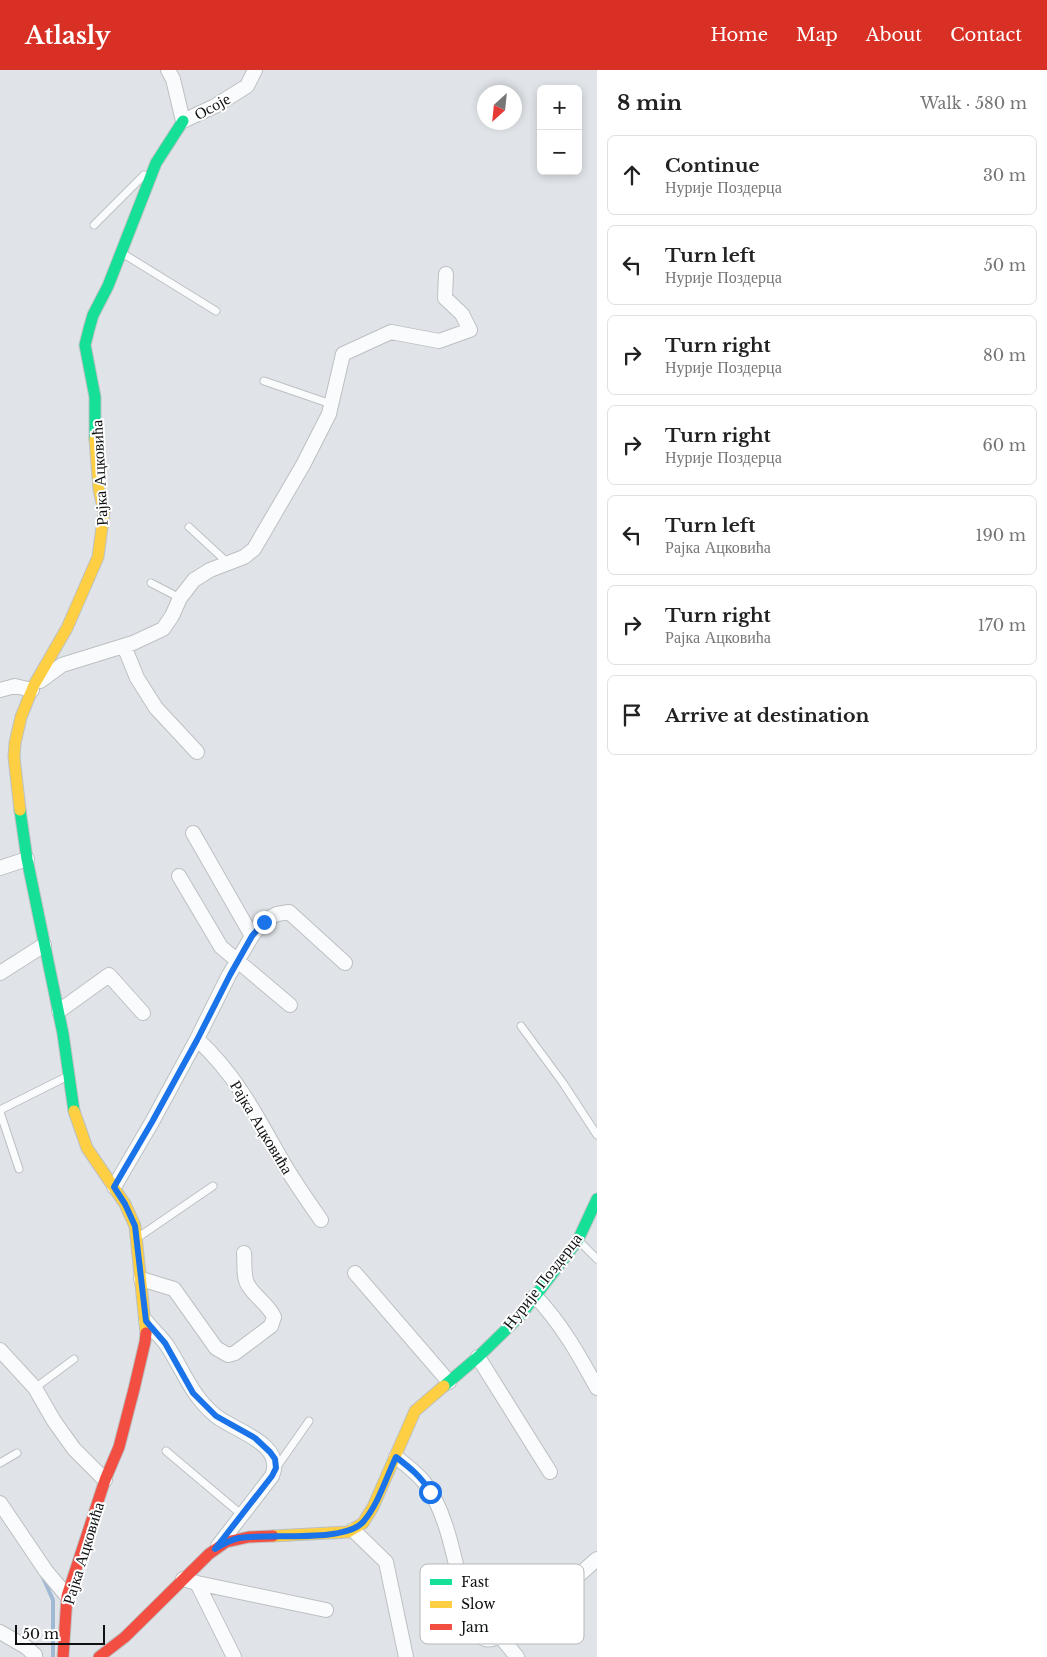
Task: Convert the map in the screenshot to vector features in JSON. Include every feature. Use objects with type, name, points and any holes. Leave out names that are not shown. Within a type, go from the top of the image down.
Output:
[{"type":"street","name":"Осоје","points":[[168,70],[173,78],[183,122],[215,106],[246,86],[255,70]]},
{"type":"street","name":"Рајка Ацковића","points":[[63,1657],[67,1596],[105,1480],[118,1447],[145,1342],[146,1321],[135,1226],[114,1187],[87,1148],[73,1107],[59,1011],[27,859],[16,782],[9,758],[15,743],[19,724],[33,688],[67,628],[98,557],[104,512],[96,460],[95,397],[85,345],[93,315],[108,286],[156,163],[183,122]]},
{"type":"street","points":[[0,690],[15,686],[33,688],[62,665],[144,639],[163,629],[172,616],[180,598],[194,580],[210,570],[244,556],[258,543],[320,434],[329,414],[342,354],[391,332],[439,341],[470,330],[462,314],[445,298],[446,274]]},
{"type":"street","points":[[124,646],[137,678],[156,708],[198,752]]},
{"type":"street","points":[[193,833],[252,936]]},
{"type":"street","points":[[0,868],[27,859]]},
{"type":"street","points":[[179,876],[221,947],[290,1005]]},
{"type":"street","points":[[114,1187],[197,1040],[237,962],[258,928],[269,918],[277,914],[289,912],[345,963]]},
{"type":"street","points":[[0,973],[44,945]]},
{"type":"street","points":[[59,1011],[109,975],[143,1013]]},
{"type":"street","name":"Рајка Ацковића","points":[[197,1040],[219,1060],[245,1096],[294,1181],[321,1220]]},
{"type":"street","name":"Нурије Поздерца","points":[[354,1530],[370,1512],[415,1412],[478,1357],[520,1316],[578,1240],[597,1199]]},
{"type":"street","points":[[141,1279],[174,1290],[216,1348],[228,1355],[235,1354],[272,1326],[274,1317],[271,1310],[248,1285],[245,1274],[244,1253]]},
{"type":"street","points":[[355,1273],[449,1382]]},
{"type":"street","points":[[535,1296],[560,1326],[597,1388]]},
{"type":"street","points":[[108,1655],[125,1637],[190,1581],[272,1476],[276,1464],[270,1452],[255,1438],[216,1416],[193,1393],[165,1343],[146,1321]]},
{"type":"street","name":"Рајка Ацковића","points":[[0,1350],[35,1388],[54,1421],[74,1449],[105,1480]]},
{"type":"street","points":[[478,1357],[550,1472]]},
{"type":"street","points":[[396,1457],[426,1483],[449,1536],[456,1564]]},
{"type":"street","points":[[0,1503],[46,1571],[67,1596]]},
{"type":"street","points":[[215,1549],[226,1542],[240,1538],[312,1535],[354,1530],[386,1562],[406,1657]]},
{"type":"street","points":[[584,1570],[597,1559]]},
{"type":"street","points":[[190,1581],[326,1610]]},
{"type":"street","points":[[190,1581],[234,1657]]},
{"type":"street","points":[[0,1632],[26,1647],[35,1657]]},
{"type":"street","points":[[506,1644],[517,1657]]},
{"type":"lane","name":"Рајка Ацковића","points":[[94,225],[156,163]]},
{"type":"lane","points":[[121,253],[216,311]]},
{"type":"lane","points":[[264,381],[331,404]]},
{"type":"lane","points":[[189,528],[228,563]]},
{"type":"lane","points":[[151,583],[180,598]]},
{"type":"lane","points":[[521,1026],[563,1083],[597,1135]]},
{"type":"lane","points":[[19,1169],[0,1111],[68,1075]]},
{"type":"lane","points":[[137,1238],[213,1186]]},
{"type":"lane","points":[[578,1240],[597,1259]]},
{"type":"lane","points":[[35,1388],[74,1359]]},
{"type":"lane","points":[[276,1464],[308,1421]]},
{"type":"lane","points":[[166,1451],[242,1515]]},
{"type":"lane","points":[[0,1463],[17,1453]]},
{"type":"waterway","points":[[42,1575],[53,1600],[53,1657]]},
{"type":"traffic: fast","points":[[95,439],[95,397],[85,345],[89,329],[93,315],[108,286],[156,163],[183,121]]},
{"type":"traffic: fast","points":[[20,810],[27,859],[63,1034],[74,1111]]},
{"type":"traffic: fast","points":[[444,1386],[478,1357],[520,1316],[578,1240],[597,1199]]},
{"type":"traffic: slow","points":[[20,810],[14,757],[21,717],[34,685],[67,628],[98,557],[104,512],[99,489],[95,439]]},
{"type":"traffic: slow","points":[[74,1111],[87,1148],[125,1204],[135,1226],[146,1333]]},
{"type":"traffic: slow","points":[[273,1536],[348,1532],[363,1523],[373,1507],[415,1411],[444,1386]]},
{"type":"traffic: jam","points":[[63,1657],[67,1596],[105,1480],[119,1447],[146,1333]]},
{"type":"traffic: jam","points":[[99,1657],[125,1637],[209,1554],[226,1542],[249,1537],[273,1536]]},
{"type":"route","points":[[264,922],[252,936],[152,1122],[114,1187],[125,1204],[135,1226],[146,1321],[165,1343],[193,1393],[216,1416],[255,1438],[275,1459],[276,1468],[272,1476],[215,1549],[226,1542],[240,1538],[312,1535],[354,1530],[367,1518],[396,1457],[426,1483],[430,1492]]}]
